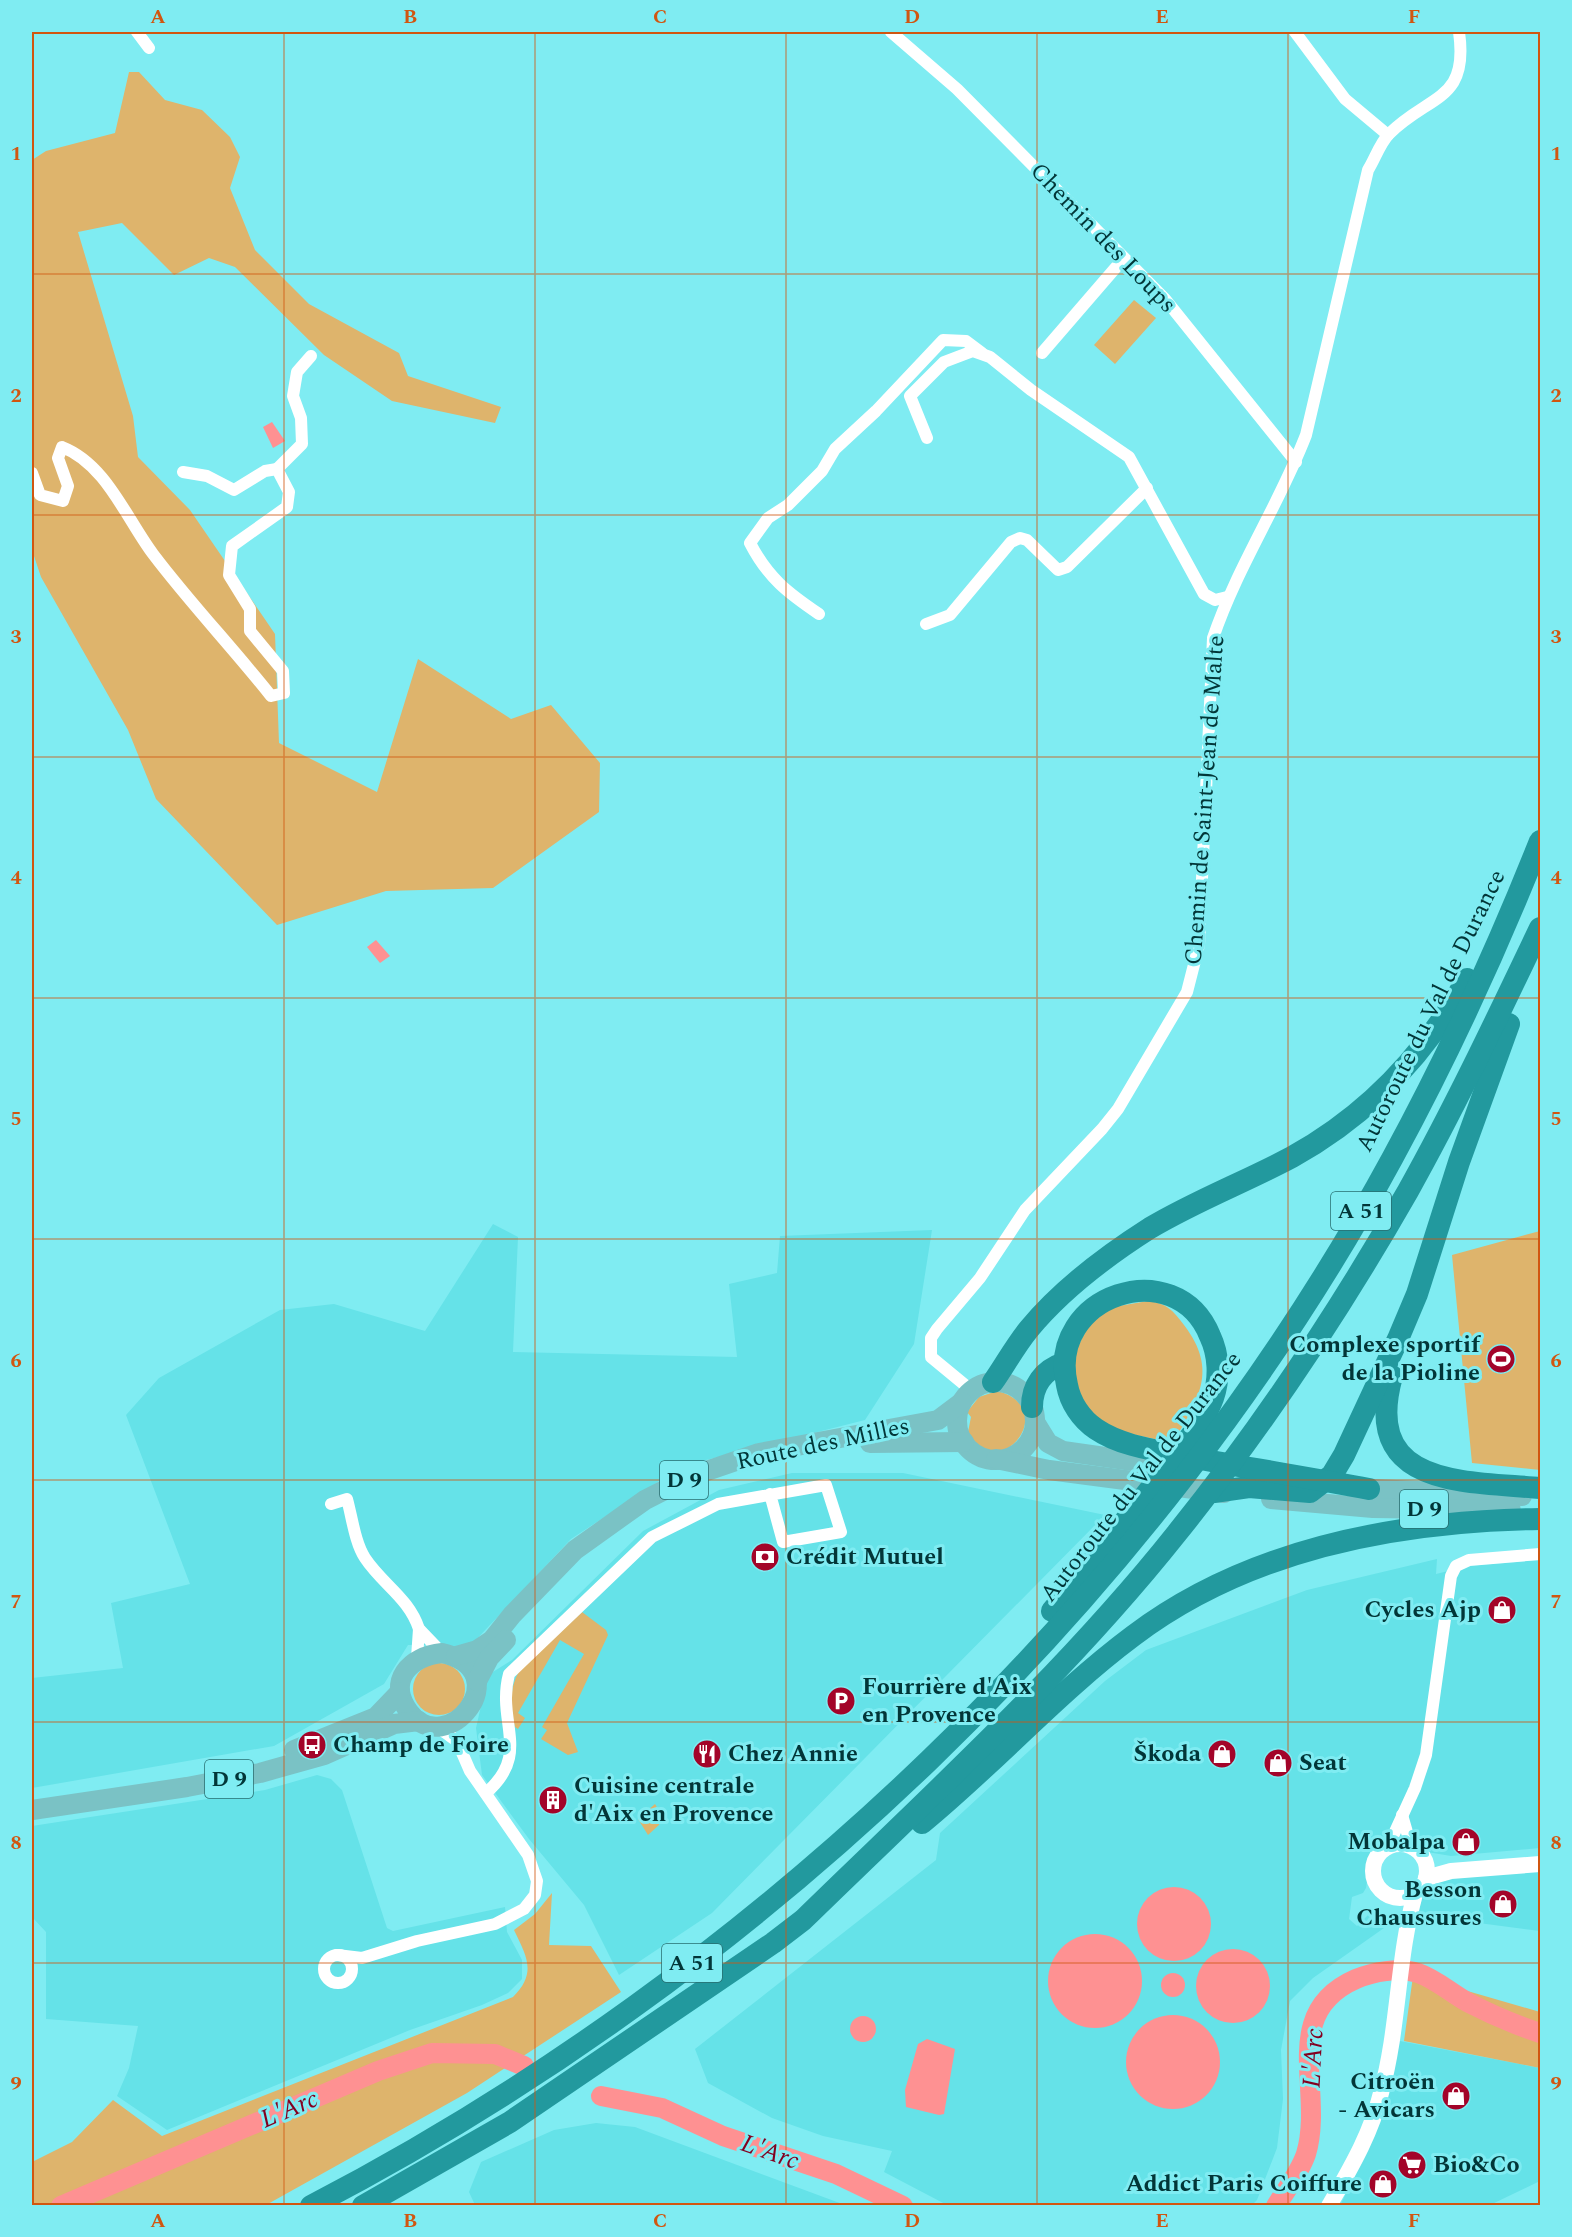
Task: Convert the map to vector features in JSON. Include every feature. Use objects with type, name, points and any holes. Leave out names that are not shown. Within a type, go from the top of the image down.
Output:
[{"type":"highway","points":[[993,1382],[1028,1330],[1051,1305],[1092,1269],[1151,1228],[1292,1157],[1323,1138],[1356,1115],[1392,1082],[1414,1059],[1448,1012],[1540,839]]},
{"type":"highway","name":"Autoroute du Val de Durance","points":[[311,2205],[390,2163],[508,2092],[651,1995],[824,1855],[938,1751],[1043,1643],[1126,1548],[1251,1383],[1325,1270],[1391,1160],[1473,998],[1540,839]]},
{"type":"highway","name":"A 51","points":[[363,2205],[458,2154],[541,2102],[802,1920],[1027,1702],[1148,1568],[1206,1496],[1287,1384],[1378,1243],[1468,1078],[1540,928]]},
{"type":"highway","points":[[1540,938],[1470,1132],[1416,1294],[1387,1397],[1388,1424],[1399,1450],[1413,1466],[1433,1475],[1540,1488]]},
{"type":"highway","points":[[824,1855],[974,1699],[1082,1574],[1185,1444],[1212,1401],[1217,1378],[1211,1338],[1197,1313],[1169,1296],[1139,1291],[1110,1296],[1088,1311],[1070,1339],[1064,1363],[1069,1394],[1087,1422],[1148,1456],[1252,1482],[1323,1484],[1369,1489]]},
{"type":"highway","points":[[1323,1484],[1344,1455],[1366,1411],[1416,1294]]},
{"type":"highway","points":[[1034,1415],[1034,1392],[1040,1379],[1051,1369],[1064,1363]]},
{"type":"highway","points":[[1214,1492],[1252,1482]]},
{"type":"highway","points":[[802,1920],[943,1806],[1108,1655],[1171,1611],[1240,1575],[1296,1554],[1356,1538],[1448,1524],[1540,1518]]},
{"type":"main road","points":[[1148,1456],[1063,1451],[1048,1443],[1017,1388],[993,1382],[967,1396],[957,1423],[964,1442],[972,1452],[996,1459],[1019,1465],[1131,1482],[1214,1492]]},
{"type":"main road","name":"Route des Milles","points":[[453,1656],[477,1650],[492,1640],[575,1550],[645,1500],[692,1476],[759,1453],[938,1420],[967,1396]]},
{"type":"main road","points":[[996,1459],[1018,1452],[1032,1434],[1034,1415]]},
{"type":"main road","name":"Route des Milles","points":[[477,1681],[489,1658],[608,1536],[653,1503],[697,1483],[766,1460],[880,1442],[964,1442]]},
{"type":"main road","name":"D 9","points":[[1252,1482],[1307,1504],[1373,1508],[1540,1511]]},
{"type":"main road","name":"D 9","points":[[1369,1489],[1464,1496],[1540,1497]]},
{"type":"main road","points":[[453,1656],[477,1681],[474,1699],[465,1715],[450,1724],[427,1723],[406,1708],[400,1692],[405,1671],[417,1658],[453,1656]]},
{"type":"main road","name":"D 9","points":[[32,1799],[251,1763],[312,1745],[354,1728],[376,1717],[400,1692]]},
{"type":"main road","name":"D 9","points":[[32,1810],[187,1787],[260,1773],[324,1755],[394,1724],[427,1723]]},
{"type":"main road","points":[[1406,1930],[1392,1897],[1379,1888],[1374,1876],[1376,1859],[1388,1847],[1395,1844],[1411,1846],[1425,1859],[1451,1871]]},
{"type":"main road","points":[[1329,2205],[1355,2161],[1382,2092],[1396,2013],[1406,1930],[1415,1894],[1426,1878],[1425,1859]]},
{"type":"main road","points":[[1426,1878],[1451,1871],[1540,1864]]},
{"type":"main road","points":[[1392,1897],[1415,1894]]},
{"type":"street","points":[[137,32],[149,48]]},
{"type":"street","name":"Chemin des Loups","points":[[891,32],[957,89],[1166,299],[1296,462]]},
{"type":"street","points":[[1295,32],[1345,99],[1388,135],[1453,85],[1462,56],[1459,32]]},
{"type":"street","name":"Chemin de Saint-Jean de Malte","points":[[967,1396],[930,1357],[931,1338],[980,1278],[1025,1210],[1102,1130],[1118,1109],[1187,992],[1199,945],[1213,638],[1227,597],[1296,462],[1306,435],[1368,170],[1388,135]]},
{"type":"street","points":[[1042,353],[1124,258]]},
{"type":"street","points":[[819,614],[786,591],[770,576],[750,543],[768,518],[788,505],[822,471],[835,449],[876,411],[943,340],[966,341],[1129,458],[1204,594],[1215,600],[1227,597]]},
{"type":"street","points":[[927,438],[910,396],[944,362],[973,351],[983,354]]},
{"type":"street","points":[[183,472],[207,476],[234,490],[265,471],[277,470],[302,444],[301,418],[293,396],[297,372],[311,356]]},
{"type":"street","points":[[32,473],[40,495],[63,501],[68,486],[58,458],[62,447],[81,454],[115,495],[153,553],[271,696],[284,693],[283,671],[250,631],[250,609],[229,575],[232,546],[287,507],[289,492],[277,470]]},
{"type":"street","points":[[926,624],[950,615],[1011,542],[1020,538],[1027,540],[1058,570],[1067,567],[1147,488]]},
{"type":"street","points":[[486,1793],[499,1782],[509,1766],[511,1742],[504,1700],[508,1674],[652,1537],[718,1504],[770,1494],[826,1485],[841,1532],[783,1542],[770,1494]]},
{"type":"street","points":[[331,1504],[347,1499],[363,1556],[414,1613],[419,1629],[417,1658]]},
{"type":"street","points":[[1388,1847],[1415,1788],[1426,1755],[1451,1576],[1456,1566],[1469,1560],[1540,1554]]},
{"type":"street","points":[[419,1629],[453,1656]]},
{"type":"street","points":[[457,1742],[465,1715]]},
{"type":"street","points":[[362,1958],[345,1981],[338,1983],[331,1981],[325,1975],[326,1961],[337,1955],[362,1958],[417,1941],[495,1924],[524,1909],[535,1895],[535,1868],[470,1771],[457,1742],[427,1723]]},
{"type":"street","points":[[1402,1814],[1411,1846]]},
{"type":"street","points":[[337,1955],[350,1962],[351,1973]]},
{"type":"shaded area","points":[[129,72],[139,72],[165,100],[202,110],[230,137],[240,157],[230,188],[255,250],[309,304],[399,353],[408,376],[501,407],[495,423],[392,401],[324,355],[235,267],[209,258],[174,275],[122,223],[78,232],[133,416],[138,457],[190,510],[275,634],[279,743],[377,792],[418,659],[511,719],[551,705],[600,763],[599,812],[493,888],[386,891],[277,925],[156,799],[128,730],[41,577],[32,550],[32,160],[46,151],[115,133]]},
{"type":"shaded area","points":[[1134,300],[1156,318],[1115,364],[1094,345]]},
{"type":"shaded area","points":[[272,422],[285,441],[273,448],[263,427]]},
{"type":"shaded area","points":[[376,940],[390,956],[380,963],[367,947]]},
{"type":"shaded area","points":[[493,1224],[518,1237],[513,1352],[737,1357],[729,1284],[777,1273],[780,1236],[932,1230],[914,1344],[865,1420],[682,1466],[571,1539],[472,1644],[455,1648],[441,1645],[408,1645],[384,1684],[274,1746],[32,1788],[32,1678],[123,1668],[111,1603],[190,1584],[126,1415],[159,1378],[280,1310],[334,1304],[425,1331]]},
{"type":"shaded area","name":"Complexe sportif de la Pioline","points":[[1540,1231],[1540,1470],[1472,1463],[1452,1255]]},
{"type":"shaded area","points":[[1148,1301],[1169,1308],[1176,1315],[1195,1341],[1201,1357],[1201,1385],[1197,1398],[1173,1443],[1108,1429],[1084,1406],[1077,1387],[1074,1354],[1090,1323],[1113,1307]]},
{"type":"shaded area","points":[[997,1391],[1016,1400],[1024,1412],[1025,1426],[1018,1439],[1008,1448],[995,1451],[981,1447],[968,1432],[971,1417],[967,1412],[979,1397]]},
{"type":"shaded area","points":[[792,1473],[903,1473],[1105,1515],[712,1913],[619,1975],[584,1905],[529,1839],[482,1775],[476,1728],[488,1675],[512,1660],[643,1531],[719,1490]]},
{"type":"shaded area","points":[[1437,1559],[1436,1574],[1468,1566],[1540,1560],[1540,1848],[1451,1856],[1427,1852],[1413,1840],[1382,1840],[1371,1853],[1366,1888],[1363,1893],[1352,1897],[1349,1919],[1357,1926],[1369,1914],[1378,1912],[1384,1928],[1313,1978],[1290,2001],[1281,2050],[1283,2099],[1277,2148],[1257,2200],[1252,2205],[947,2205],[884,2172],[892,2151],[823,2136],[772,2118],[708,2083],[695,2049],[936,1860],[940,1833],[1105,1681],[1146,1650],[1307,1590]]},
{"type":"shaded area","points":[[582,1612],[606,1630],[608,1635],[567,1723],[578,1752],[568,1755],[541,1739],[547,1730],[542,1727],[584,1654],[560,1640],[518,1713],[525,1718],[518,1729],[513,1720],[511,1698],[520,1670]]},
{"type":"shaded area","points":[[439,1663],[449,1665],[457,1671],[463,1679],[465,1689],[463,1699],[457,1707],[449,1713],[439,1715],[429,1713],[421,1707],[415,1699],[413,1689],[415,1679],[421,1671],[429,1665]]},
{"type":"shaded area","points":[[317,1775],[331,1779],[342,1790],[387,1928],[393,1931],[505,1907],[507,1932],[522,1960],[522,1979],[508,1993],[482,2005],[410,2030],[167,2130],[117,2096],[129,2068],[138,2026],[46,2019],[46,1932],[32,1917],[32,1826],[265,1790]]},
{"type":"shaded area","points":[[655,1804],[661,1814],[659,1825],[648,1835],[638,1819]]},
{"type":"shaded area","points":[[1540,1870],[1540,1931],[1418,1915],[1422,1894],[1438,1883],[1459,1876]]},
{"type":"shaded area","points":[[1167,1887],[1181,1887],[1195,1893],[1205,1903],[1211,1917],[1209,1938],[1195,1955],[1181,1961],[1167,1961],[1153,1955],[1143,1945],[1137,1931],[1137,1917],[1143,1903],[1153,1893]]},
{"type":"shaded area","points":[[552,1893],[549,1945],[591,1946],[621,1992],[467,2093],[266,2205],[32,2205],[32,2162],[72,2142],[113,2100],[162,2136],[513,1997],[525,1980],[527,1972],[526,1957],[514,1930],[535,1914]]},
{"type":"shaded area","points":[[1095,1934],[1113,1938],[1128,1948],[1138,1963],[1142,1981],[1138,1999],[1128,2014],[1113,2024],[1095,2028],[1077,2024],[1062,2014],[1052,1999],[1048,1981],[1052,1963],[1062,1948],[1077,1938]]},
{"type":"shaded area","points":[[1233,1949],[1254,1955],[1264,1965],[1270,1986],[1264,2007],[1254,2017],[1233,2023],[1212,2017],[1202,2007],[1196,1986],[1202,1965],[1212,1955]]},
{"type":"shaded area","points":[[1414,1969],[1464,1990],[1540,2012],[1540,2068],[1404,2041]]},
{"type":"shaded area","points":[[1173,1973],[1182,1976],[1185,1985],[1182,1994],[1173,1997],[1164,1994],[1161,1985],[1164,1976]]},
{"type":"shaded area","points":[[1173,2015],[1191,2019],[1206,2029],[1216,2044],[1220,2062],[1216,2080],[1206,2095],[1191,2105],[1173,2109],[1155,2105],[1140,2095],[1130,2080],[1126,2062],[1130,2044],[1140,2029],[1155,2019]]},
{"type":"shaded area","points":[[863,2016],[872,2020],[876,2029],[872,2038],[863,2042],[854,2038],[850,2029],[854,2020]]},
{"type":"shaded area","points":[[927,2039],[955,2049],[944,2114],[939,2115],[906,2107],[905,2090],[918,2044]]},
{"type":"shaded area","points":[[1400,2041],[1540,2068],[1540,2181],[1490,2205],[1340,2206],[1381,2118]]},
{"type":"shaded area","points":[[596,2123],[635,2127],[845,2205],[475,2205],[469,2192],[481,2162],[554,2130]]},
{"type":"waterway","name":"L'Arc","points":[[1276,2206],[1297,2174],[1306,2154],[1310,2130],[1311,2033],[1318,2012],[1332,1994],[1356,1979],[1370,1974],[1394,1970],[1410,1971],[1431,1979],[1486,2012],[1540,2033]]},
{"type":"waterway","name":"L'Arc","points":[[61,2206],[378,2071],[432,2053],[495,2054],[524,2066]]},
{"type":"waterway","name":"L'Arc","points":[[601,2096],[662,2108],[723,2136],[836,2174],[903,2206]]},
{"type":"place","name":"Complexe sportif de la Pioline","points":[[1501,1359]]},
{"type":"place","name":"Crédit Mutuel","points":[[765,1557]]},
{"type":"place","name":"Cycles Ajp","points":[[1502,1610]]},
{"type":"place","name":"Fourrière d'Aix en Provence","points":[[841,1701]]},
{"type":"place","name":"Champ de Foire","points":[[312,1745]]},
{"type":"place","name":"Chez Annie","points":[[707,1754]]},
{"type":"place","name":"Škoda","points":[[1222,1754]]},
{"type":"place","name":"Seat","points":[[1278,1763]]},
{"type":"place","name":"Cuisine centrale d'Aix en Provence","points":[[553,1800]]},
{"type":"place","name":"Mobalpa","points":[[1466,1842]]},
{"type":"place","name":"Besson Chaussures","points":[[1503,1904]]},
{"type":"place","name":"Citroën - Avicars","points":[[1456,2096]]},
{"type":"place","name":"Bio&Co","points":[[1412,2165]]},
{"type":"place","name":"Addict Paris Coiffure","points":[[1383,2184]]}]
